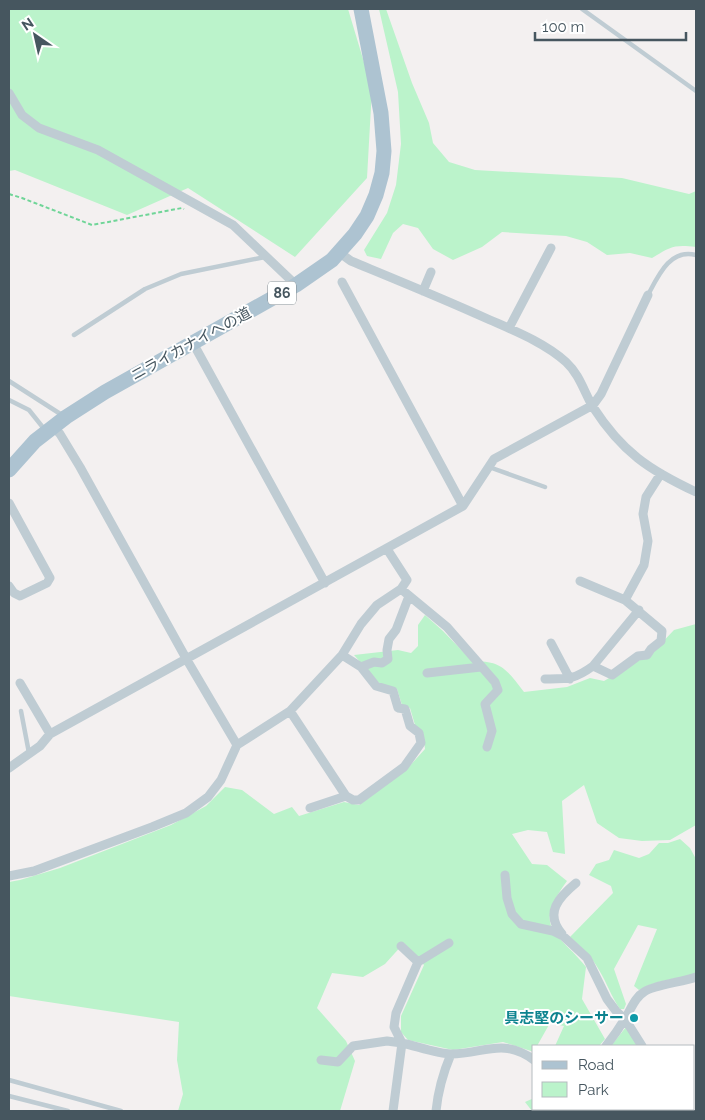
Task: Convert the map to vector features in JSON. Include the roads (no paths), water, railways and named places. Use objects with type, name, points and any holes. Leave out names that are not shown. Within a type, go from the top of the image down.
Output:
[{"type":"main road","name":"ニライカナイへの道","points":[[9,470],[50,429],[66,417],[105,392],[316,273],[340,253],[356,234],[367,216],[376,195],[383,162],[384,142],[381,113],[362,9]]},
{"type":"street","points":[[9,94],[22,115],[39,128],[98,150],[233,225],[296,285]]},
{"type":"street","points":[[509,328],[551,248]]},
{"type":"street","points":[[340,253],[351,261],[509,328],[554,352],[578,376],[592,405],[612,434],[630,452],[660,475],[696,492]]},
{"type":"street","points":[[423,291],[431,272]]},
{"type":"street","points":[[342,282],[464,506]]},
{"type":"street","points":[[9,768],[40,746],[50,734],[188,660],[464,506],[494,459],[592,405],[601,394],[648,295]]},
{"type":"street","points":[[193,343],[325,583]]},
{"type":"street","points":[[50,429],[60,434],[80,467],[237,745]]},
{"type":"street","points":[[625,600],[644,565],[648,541],[643,514],[646,497],[660,475]]},
{"type":"street","points":[[9,502],[50,578],[47,583],[20,596],[14,593],[9,586]]},
{"type":"street","points":[[9,876],[34,871],[186,813],[208,798],[221,780],[237,745],[290,711],[342,655],[361,624],[377,605],[401,589],[407,580],[387,549]]},
{"type":"street","points":[[580,581],[625,600],[662,631],[661,641],[647,655],[638,656],[612,675],[592,666]]},
{"type":"street","points":[[401,589],[447,627],[495,682],[498,690],[485,704],[492,730],[487,747]]},
{"type":"street","points":[[361,667],[374,662],[382,663],[388,659],[389,639],[396,630],[409,596]]},
{"type":"street","points":[[545,679],[570,679],[583,673],[592,666],[639,610]]},
{"type":"street","points":[[551,643],[570,679]]},
{"type":"street","points":[[290,711],[346,796],[352,800],[359,800],[404,767],[421,743],[419,733],[410,726],[405,709],[398,708],[393,691],[376,686],[361,667],[342,655]]},
{"type":"street","points":[[427,673],[481,667]]},
{"type":"street","points":[[20,683],[50,734]]},
{"type":"street","points":[[310,808],[346,796]]},
{"type":"street","points":[[505,875],[507,898],[512,914],[521,924],[553,931],[563,936]]},
{"type":"street","points":[[576,883],[565,892],[556,905],[554,913],[555,923],[563,936],[587,958],[607,999],[616,1011],[625,1018],[641,1045]]},
{"type":"street","points":[[393,1111],[402,1043],[394,1027],[396,1013],[418,962],[449,943]]},
{"type":"street","points":[[401,946],[418,962]]},
{"type":"street","points":[[607,1045],[643,992],[696,977]]},
{"type":"street","points":[[321,1060],[338,1062],[353,1046],[387,1041],[451,1054],[502,1047],[526,1054],[532,1058]]},
{"type":"street","points":[[436,1111],[441,1080],[451,1054]]},
{"type":"lane","points":[[582,9],[696,91]]},
{"type":"lane","points":[[648,295],[662,268],[676,256],[696,255]]},
{"type":"lane","points":[[74,335],[145,289],[181,274],[267,257]]},
{"type":"lane","points":[[9,381],[66,417]]},
{"type":"lane","points":[[9,400],[29,410],[50,429]]},
{"type":"lane","points":[[489,467],[545,487]]},
{"type":"lane","points":[[20,711],[29,753]]},
{"type":"lane","points":[[9,1080],[121,1111]]},
{"type":"lane","points":[[9,1096],[55,1110],[68,1111]]},
{"type":"place","name":"具志堅のシーサー","points":[[634,1018]]}]
